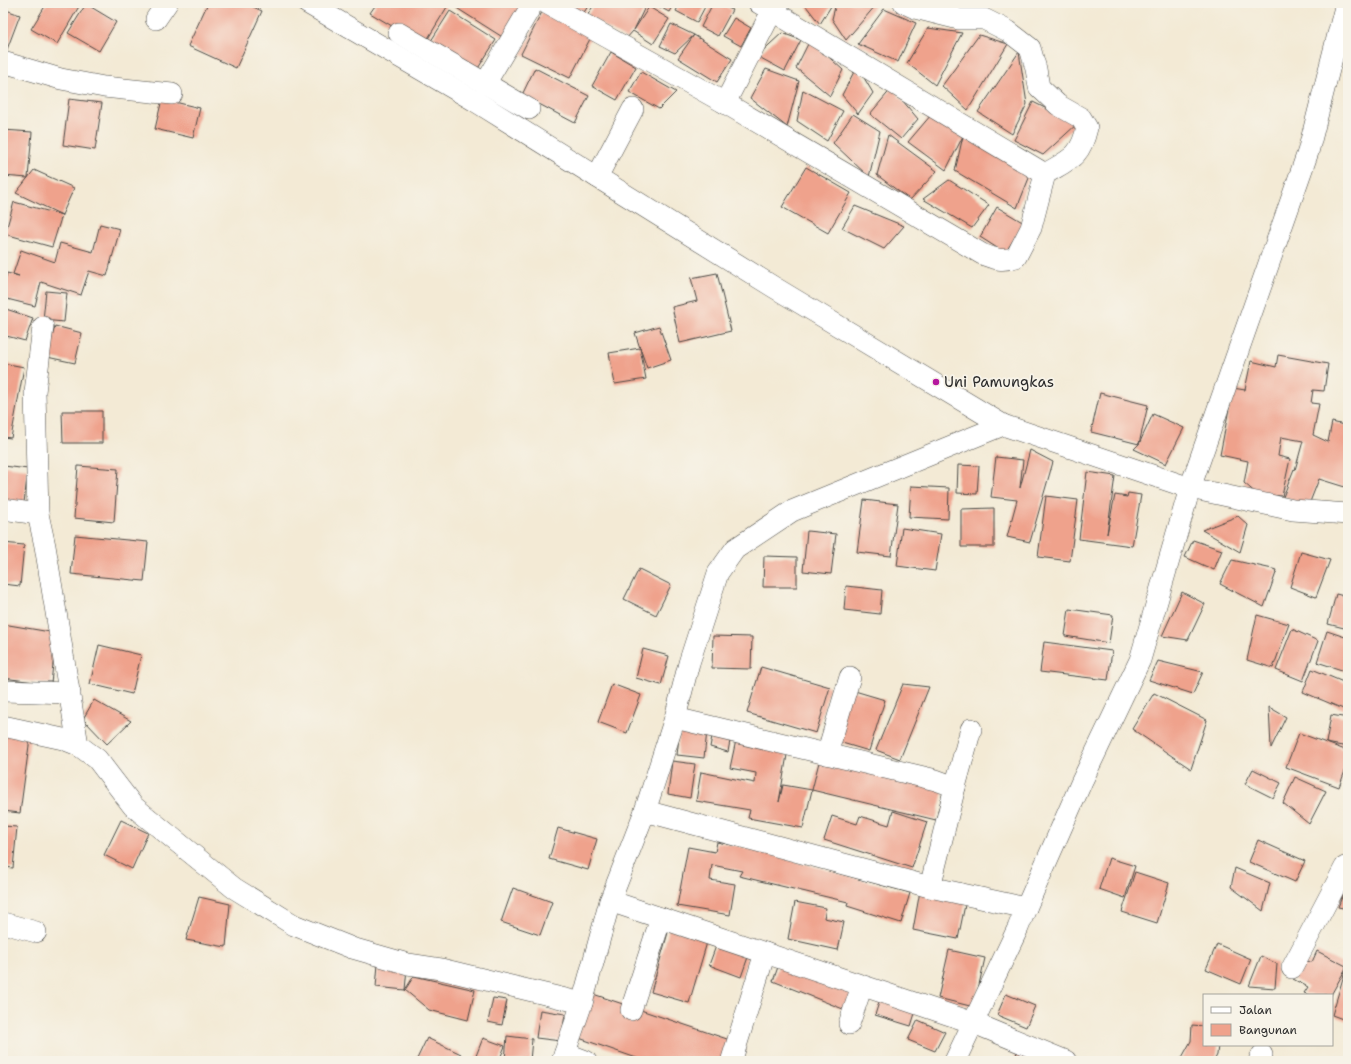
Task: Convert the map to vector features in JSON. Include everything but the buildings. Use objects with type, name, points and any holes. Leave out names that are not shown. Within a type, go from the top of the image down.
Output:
[{"type":"street","points":[[307,3],[475,101],[1002,425],[1190,488],[1293,510],[1348,514]]},
{"type":"street","points":[[485,84],[533,3]]},
{"type":"street","points":[[546,3],[725,103],[982,254],[998,260],[1006,261],[1016,257],[1031,228],[1046,174],[1074,157],[1083,145],[1087,128],[1082,118],[1058,105],[1039,87],[1030,48],[1008,31],[984,19],[959,19],[915,8],[904,3]]},
{"type":"street","points":[[955,1061],[974,1023],[1082,781],[1140,660],[1190,488],[1308,152],[1346,3]]},
{"type":"street","points":[[725,103],[770,6],[1046,174]]},
{"type":"street","points":[[399,33],[529,109]]},
{"type":"street","points":[[3,62],[61,79],[104,87],[172,94]]},
{"type":"street","points":[[597,177],[633,108]]},
{"type":"street","points":[[43,327],[35,392],[38,514],[45,546],[78,745]]},
{"type":"street","points":[[586,1061],[564,1057],[582,1003],[610,901],[645,810],[675,718],[705,609],[718,573],[735,549],[792,511],[1002,425]]},
{"type":"street","points":[[3,509],[38,514]]},
{"type":"street","points":[[827,754],[850,677]]},
{"type":"street","points":[[3,692],[70,693]]},
{"type":"street","points":[[675,718],[936,780],[955,787]]},
{"type":"street","points":[[3,726],[63,739],[78,745],[97,759],[133,806],[234,888],[294,925],[352,948],[408,964],[441,969],[582,1003]]},
{"type":"street","points":[[930,887],[971,729]]},
{"type":"street","points":[[645,810],[930,887],[1026,908]]},
{"type":"street","points":[[1292,968],[1347,864]]},
{"type":"street","points":[[610,901],[974,1023],[1066,1061]]},
{"type":"street","points":[[631,1010],[661,918]]},
{"type":"street","points":[[3,923],[36,932]]},
{"type":"street","points":[[732,1059],[765,953]]},
{"type":"street","points":[[849,1024],[862,986]]},
{"type":"place","name":"Uni Pamungkas","points":[[936,382]]}]
